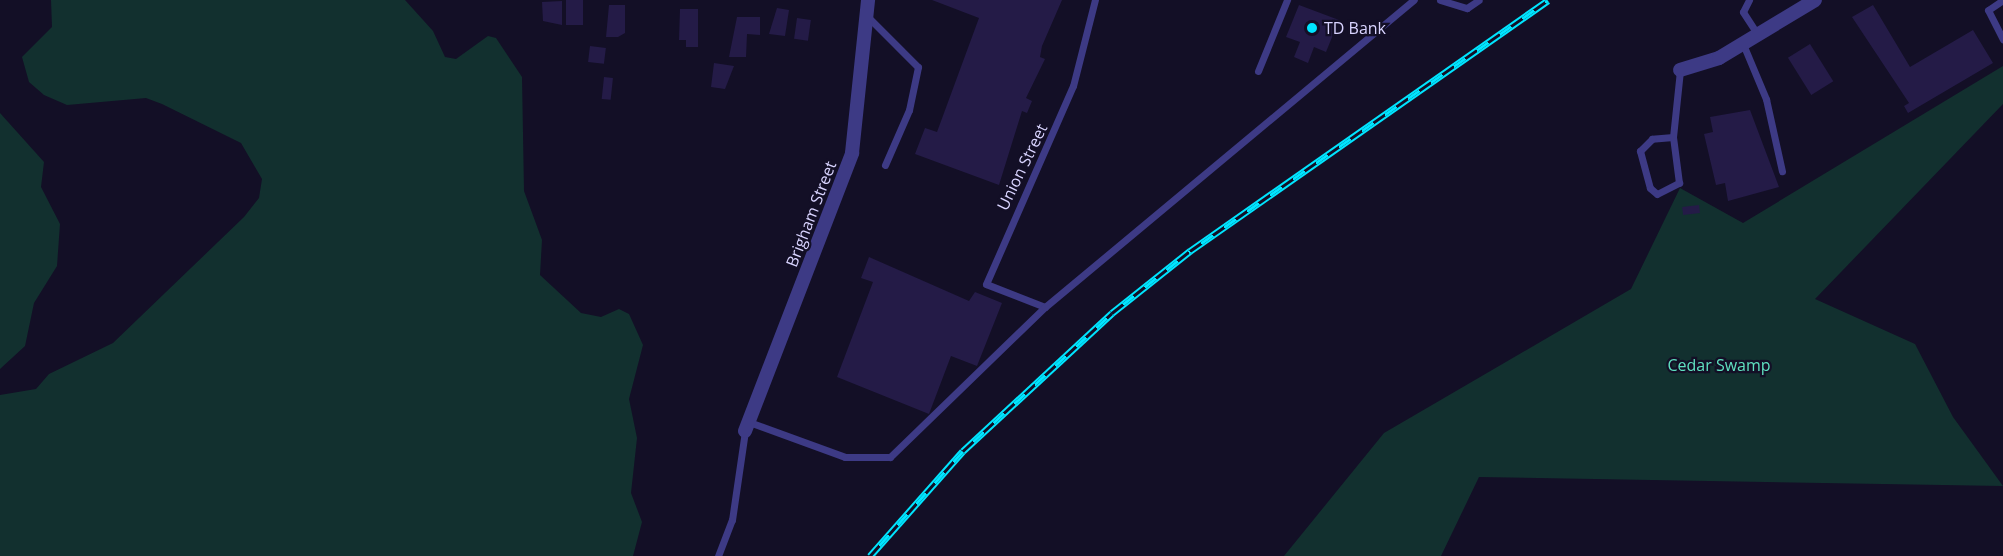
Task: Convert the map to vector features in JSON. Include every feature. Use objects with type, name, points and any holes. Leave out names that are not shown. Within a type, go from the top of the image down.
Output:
[{"type":"street","name":"Brigham Street","points":[[747,426],[852,153],[868,0]]},
{"type":"street","points":[[1680,70],[1743,44],[1815,0]]},
{"type":"lane","name":"Union Street","points":[[1045,307],[986,284],[1073,86],[1095,0]]},
{"type":"lane","points":[[1258,71],[1287,0]]},
{"type":"lane","points":[[718,556],[732,520],[747,426],[845,457],[890,457],[1045,307],[1414,0]]},
{"type":"lane","points":[[1440,0],[1467,8],[1479,0]]},
{"type":"lane","points":[[1749,0],[1743,12],[1758,35]]},
{"type":"lane","points":[[2003,0],[1988,10],[2003,39]]},
{"type":"lane","points":[[867,16],[918,67],[909,110],[885,165]]},
{"type":"lane","points":[[1743,44],[1766,99],[1782,171]]},
{"type":"lane","points":[[1673,137],[1652,139],[1640,151],[1650,188],[1656,194],[1679,183],[1673,137],[1680,70]]},
{"type":"green space","points":[[51,0],[405,0],[433,31],[445,57],[456,59],[488,36],[496,38],[522,77],[524,191],[542,240],[540,275],[581,313],[601,317],[619,309],[629,314],[643,345],[629,399],[637,438],[631,493],[642,522],[633,556],[0,556],[0,395],[36,389],[49,374],[113,343],[244,217],[259,198],[262,179],[241,143],[162,104],[146,98],[67,105],[44,95],[29,82],[22,57],[52,27]]},
{"type":"green space","name":"Cedar Swamp","points":[[2003,66],[2003,104],[1815,299],[1915,344],[1953,417],[2003,486],[1479,477],[1441,556],[1284,556],[1384,433],[1631,289],[1680,188],[1743,223]]},
{"type":"green space","points":[[0,113],[44,162],[41,187],[60,224],[57,266],[34,303],[25,346],[0,369]]},
{"type":"building","points":[[566,0],[583,0],[583,25],[566,25]]},
{"type":"building","points":[[932,0],[1062,0],[1042,46],[1040,57],[1045,59],[1026,98],[1032,101],[1027,113],[1022,111],[999,185],[915,154],[925,128],[937,132],[979,18]]},
{"type":"building","points":[[562,1],[562,25],[543,21],[542,2]]},
{"type":"building","points":[[609,5],[625,5],[625,33],[618,37],[606,37]]},
{"type":"building","name":"TD Bank","points":[[1299,5],[1339,20],[1326,52],[1314,47],[1308,63],[1294,57],[1300,42],[1286,37]]},
{"type":"building","points":[[1873,5],[1910,67],[1973,30],[1993,63],[1908,113],[1904,106],[1909,103],[1852,17]]},
{"type":"building","points":[[777,8],[789,10],[785,36],[769,34]]},
{"type":"building","points":[[680,9],[698,9],[698,47],[686,47],[686,40],[679,40]]},
{"type":"building","points":[[737,17],[760,17],[760,35],[747,34],[746,57],[729,57]]},
{"type":"building","points":[[797,18],[811,20],[808,41],[794,39]]},
{"type":"building","points":[[1810,44],[1833,81],[1811,95],[1788,58]]},
{"type":"building","points":[[590,46],[606,48],[604,64],[588,62]]},
{"type":"building","points":[[714,63],[734,66],[725,89],[711,87]]},
{"type":"building","points":[[604,77],[613,78],[611,100],[602,99]]},
{"type":"building","points":[[1750,110],[1779,187],[1728,201],[1725,183],[1716,185],[1704,134],[1713,132],[1710,117]]},
{"type":"building","points":[[1699,205],[1700,213],[1683,215],[1682,207]]},
{"type":"building","points":[[869,257],[969,301],[975,292],[1002,303],[977,366],[951,356],[929,414],[837,377],[873,282],[861,278]]},
{"type":"railway","points":[[870,556],[963,451],[1112,313],[1190,251],[1548,0]]},
{"type":"place","name":"TD Bank","points":[[1312,28]]}]
